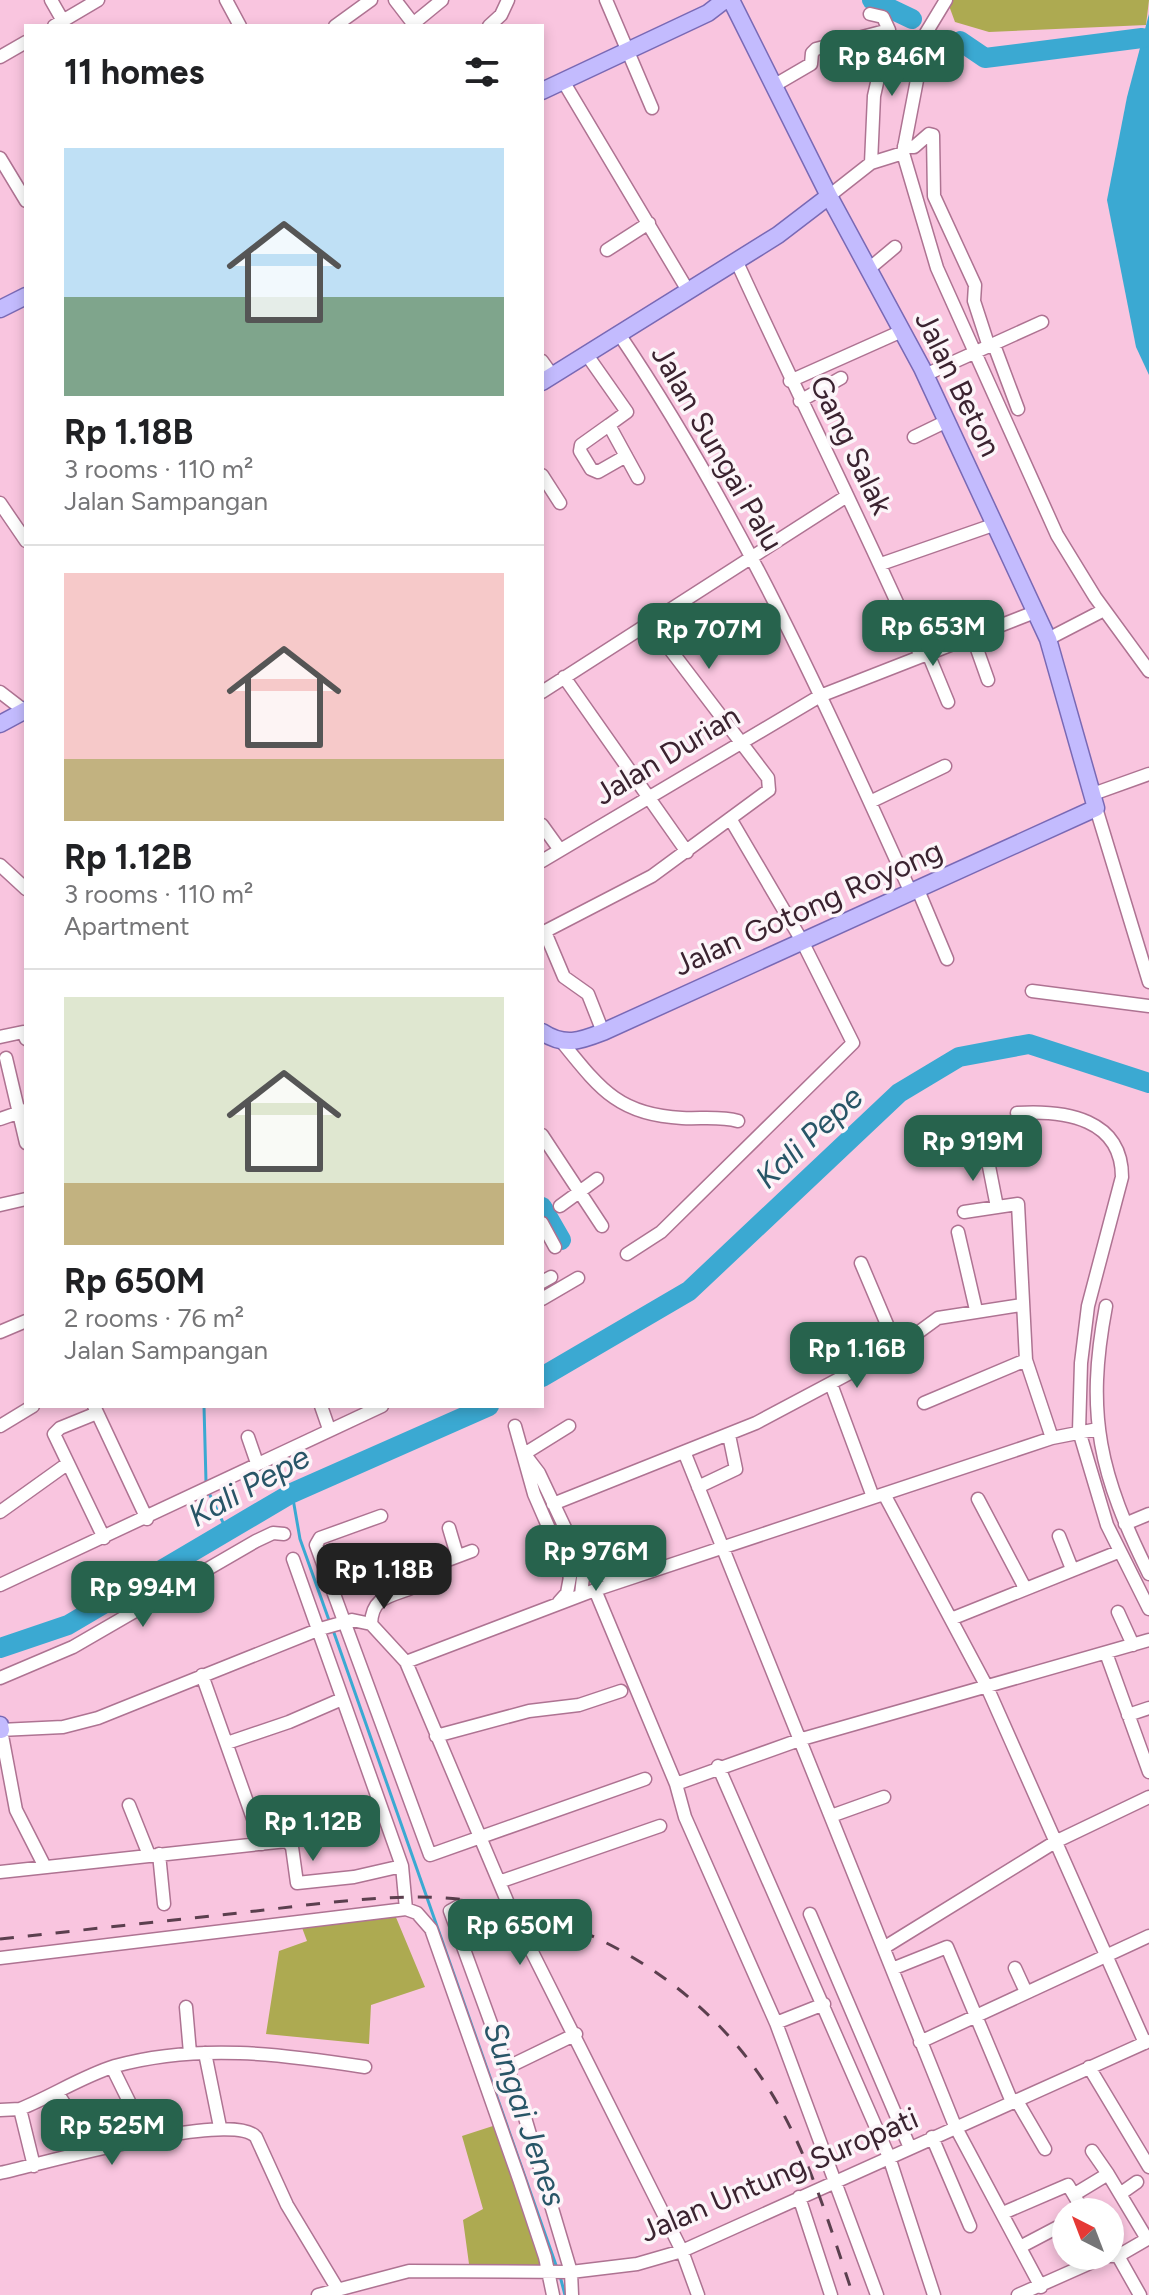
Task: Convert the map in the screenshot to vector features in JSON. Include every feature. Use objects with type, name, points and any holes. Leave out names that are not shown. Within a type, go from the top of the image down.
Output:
[{"type":"main road","points":[[544,90],[708,13],[725,0]]},
{"type":"main road","name":"Jalan Beton","points":[[731,0],[829,196],[925,375],[1048,639],[1094,801]]},
{"type":"main road","points":[[547,378],[778,235],[829,196]]},
{"type":"main road","points":[[0,309],[24,297]]},
{"type":"main road","points":[[0,724],[24,712]]},
{"type":"main road","name":"Jalan Gotong Royong","points":[[562,1042],[574,1043],[603,1032],[915,892],[1094,801]]},
{"type":"main road","points":[[544,1033],[562,1042]]},
{"type":"street","points":[[51,0],[58,23],[98,0]]},
{"type":"street","points":[[226,0],[239,24]]},
{"type":"street","points":[[338,24],[371,0]]},
{"type":"street","points":[[395,0],[413,24]]},
{"type":"street","points":[[415,24],[442,0]]},
{"type":"street","points":[[491,24],[501,15],[508,0]]},
{"type":"street","points":[[606,0],[629,52],[635,75],[652,108]]},
{"type":"street","points":[[946,0],[926,33],[904,150],[937,268],[1057,535],[1104,610],[1149,671]]},
{"type":"street","points":[[870,14],[883,17],[889,30],[874,96],[871,163]]},
{"type":"street","points":[[775,85],[811,64],[812,53],[816,49],[889,30]]},
{"type":"street","points":[[563,81],[687,289]]},
{"type":"street","points":[[829,196],[871,163],[914,147],[929,134],[933,135],[934,196],[975,285],[974,301],[1018,409]]},
{"type":"street","points":[[0,158],[24,198]]},
{"type":"street","points":[[607,250],[649,223]]},
{"type":"street","points":[[870,268],[895,247]]},
{"type":"street","name":"Gang Salak","points":[[736,260],[790,381],[948,702]]},
{"type":"street","points":[[925,375],[1042,322]]},
{"type":"street","points":[[790,381],[902,331]]},
{"type":"street","name":"Jalan Sungai Palu","points":[[619,334],[678,423],[750,556],[947,959]]},
{"type":"street","points":[[587,355],[627,412],[581,445],[580,451],[591,469],[598,472],[626,456]]},
{"type":"street","points":[[800,401],[841,378]]},
{"type":"street","points":[[914,437],[947,421]]},
{"type":"street","points":[[609,425],[638,478]]},
{"type":"street","points":[[544,478],[560,503]]},
{"type":"street","points":[[544,691],[847,496]]},
{"type":"street","points":[[0,503],[24,538]]},
{"type":"street","points":[[881,564],[993,525]]},
{"type":"street","points":[[1048,639],[1104,610]]},
{"type":"street","name":"Jalan Durian","points":[[544,860],[739,741],[820,696],[923,653],[1035,612]]},
{"type":"street","points":[[603,1032],[588,994],[564,977],[544,933],[652,876],[731,820],[769,790],[770,784],[650,623]]},
{"type":"street","points":[[972,635],[988,680]]},
{"type":"street","points":[[564,677],[687,852]]},
{"type":"street","points":[[0,692],[24,710]]},
{"type":"street","points":[[870,802],[945,766]]},
{"type":"street","points":[[1149,774],[1094,801],[1149,982]]},
{"type":"street","points":[[627,1254],[661,1232],[770,1121],[853,1045],[852,1037],[802,941],[731,820]]},
{"type":"street","points":[[544,828],[560,850]]},
{"type":"street","points":[[1,866],[24,887]]},
{"type":"street","points":[[1135,930],[1149,926]]},
{"type":"street","points":[[1032,991],[1149,1006]]},
{"type":"street","points":[[0,1037],[21,1032],[24,1036]]},
{"type":"street","points":[[562,1042],[583,1068],[629,1110],[678,1118],[738,1121]]},
{"type":"street","points":[[0,1119],[23,1111],[6,1058]]},
{"type":"street","points":[[1017,1113],[1054,1113],[1096,1127],[1115,1142],[1122,1158],[1122,1177],[1088,1306],[1081,1363],[1079,1431],[1118,1552],[1149,1609]]},
{"type":"street","points":[[544,1138],[602,1226]]},
{"type":"street","points":[[986,1151],[997,1207]]},
{"type":"street","points":[[560,1206],[597,1179]]},
{"type":"street","points":[[0,1205],[24,1199]]},
{"type":"street","points":[[964,1212],[1019,1205],[1021,1305],[1026,1360],[1052,1438]]},
{"type":"street","points":[[544,1227],[555,1247]]},
{"type":"street","points":[[958,1232],[976,1310]]},
{"type":"street","points":[[861,1263],[897,1348]]},
{"type":"street","points":[[544,1298],[578,1278]]},
{"type":"street","points":[[553,1504],[729,1435],[897,1348],[938,1318],[1021,1305]]},
{"type":"street","points":[[1106,1306],[1095,1362],[1098,1429],[1125,1524],[1149,1574]]},
{"type":"street","points":[[0,1332],[24,1322]]},
{"type":"street","points":[[924,1403],[1026,1360]]},
{"type":"street","points":[[831,1384],[878,1495],[987,1687],[1105,1955],[1147,2042]]},
{"type":"street","points":[[0,1426],[30,1408]]},
{"type":"street","points":[[322,1408],[329,1429]]},
{"type":"street","points":[[0,1585],[147,1519],[200,1490],[374,1408]]},
{"type":"street","points":[[104,1538],[67,1464],[55,1432],[95,1410],[147,1519]]},
{"type":"street","points":[[515,1426],[534,1494],[570,1577],[567,1593],[557,1604]]},
{"type":"street","points":[[524,1454],[569,1426]]},
{"type":"street","points":[[406,1662],[621,1581],[1052,1438],[1098,1429]]},
{"type":"street","points":[[698,1487],[736,1469],[729,1435]]},
{"type":"street","points":[[248,1437],[257,1463]]},
{"type":"street","points":[[524,1454],[539,1473],[584,1568],[585,1582],[581,1595]]},
{"type":"street","points":[[685,1454],[955,2126],[1041,2287]]},
{"type":"street","points":[[1,1510],[67,1464]]},
{"type":"street","points":[[978,1499],[1025,1588]]},
{"type":"street","points":[[1125,1524],[1149,1514]]},
{"type":"street","points":[[381,1516],[317,1541],[341,1623],[427,1852],[436,1855],[645,1779]]},
{"type":"street","points":[[449,1528],[457,1555]]},
{"type":"street","points":[[0,1678],[73,1647],[256,1541],[273,1533],[284,1534]]},
{"type":"street","points":[[1059,1536],[1072,1569]]},
{"type":"street","points":[[371,1624],[371,1611],[379,1600],[409,1589],[407,1583],[433,1573],[432,1566],[472,1551]]},
{"type":"street","points":[[951,1619],[1118,1552]]},
{"type":"street","points":[[293,1559],[402,1866],[406,1909]]},
{"type":"street","points":[[584,1568],[621,1581]]},
{"type":"street","points":[[595,1590],[676,1784],[685,1817],[776,2023],[877,2295]]},
{"type":"street","points":[[1118,1612],[1133,1645]]},
{"type":"street","points":[[45,1867],[16,1810],[3,1768],[0,1729],[63,1727],[98,1718],[319,1630],[352,1620],[371,1624],[406,1662],[512,1914],[576,2034],[682,2251],[698,2295]]},
{"type":"street","points":[[676,1784],[718,1766],[802,1739],[1149,1640]]},
{"type":"street","points":[[1106,1653],[1149,1772]]},
{"type":"street","points":[[202,1675],[262,1844]]},
{"type":"street","points":[[436,1736],[529,1711],[579,1705],[621,1691]]},
{"type":"street","points":[[227,1743],[289,1722],[342,1699]]},
{"type":"street","points":[[1128,1715],[1149,1708]]},
{"type":"street","points":[[718,1766],[889,2157],[934,2295]]},
{"type":"street","points":[[831,1816],[884,1797]]},
{"type":"street","points":[[885,1947],[1055,1842],[1149,1797]]},
{"type":"street","points":[[129,1805],[154,1855],[164,1904]]},
{"type":"street","points":[[287,1841],[295,1824],[346,1805]]},
{"type":"street","points":[[499,1882],[660,1826]]},
{"type":"street","points":[[287,1841],[292,1847],[297,1883],[402,1866]]},
{"type":"street","points":[[0,1872],[287,1841]]},
{"type":"street","points":[[22,1870],[33,1844]]},
{"type":"street","points":[[508,2067],[450,1911],[459,1906],[512,1914]]},
{"type":"street","points":[[0,1958],[406,1909],[417,1913],[431,1929],[498,2088],[570,2272],[572,2295]]},
{"type":"street","points":[[810,1914],[910,2148]]},
{"type":"street","points":[[920,2042],[1149,1936]]},
{"type":"street","points":[[892,1969],[947,1947],[974,2016],[1014,2101],[1045,2149]]},
{"type":"street","points":[[1015,1968],[1026,1992]]},
{"type":"street","points":[[776,2023],[824,2004]]},
{"type":"street","points":[[186,2007],[190,2053]]},
{"type":"street","points":[[553,2295],[550,2272],[498,2088],[508,2067],[576,2034]]},
{"type":"street","name":"Jalan Untung Suropati","points":[[318,2295],[409,2271],[570,2272],[637,2264],[682,2251],[1147,2042]]},
{"type":"street","points":[[0,2110],[20,2109],[112,2067],[190,2053],[275,2054],[365,2067]]},
{"type":"street","points":[[205,2053],[220,2127]]},
{"type":"street","points":[[112,2067],[148,2140]]},
{"type":"street","points":[[1089,2067],[1149,2167]]},
{"type":"street","points":[[58,2094],[79,2126],[104,2119]]},
{"type":"street","points":[[20,2109],[34,2166]]},
{"type":"street","points":[[0,2173],[179,2131],[220,2127],[249,2131],[256,2137],[287,2205],[337,2288]]},
{"type":"street","points":[[932,2137],[970,2226]]},
{"type":"street","points":[[1092,2151],[1148,2238],[1124,2250]]},
{"type":"street","points":[[1075,2194],[1108,2174]]},
{"type":"street","points":[[1120,2194],[1137,2182]]},
{"type":"street","points":[[1003,2213],[1061,2186],[1068,2185],[1077,2198]]},
{"type":"street","points":[[799,2197],[831,2295]]},
{"type":"street","points":[[1020,2247],[1052,2230]]},
{"type":"street","points":[[1018,2295],[1080,2270]]},
{"type":"street","points":[[1122,2270],[1140,2295]]},
{"type":"shaded area","points":[[950,0],[1149,0],[1146,25],[989,32],[955,22],[948,3]]},
{"type":"shaded area","points":[[395,1915],[425,1987],[371,2005],[369,2044],[266,2034],[279,1951],[307,1941],[301,1925]]},
{"type":"shaded area","points":[[496,2125],[542,2267],[469,2264],[463,2220],[483,2209],[462,2136]]},
{"type":"water","points":[[1149,14],[1149,375],[1136,347],[1107,200],[1127,97]]},
{"type":"waterway","points":[[872,0],[912,19]]},
{"type":"waterway","points":[[960,41],[985,58],[1142,38]]},
{"type":"waterway","name":"Kali Pepe","points":[[544,1376],[689,1291],[899,1093],[959,1057],[1029,1044],[1149,1083]]},
{"type":"waterway","points":[[544,1210],[561,1240]]},
{"type":"waterway","points":[[204,1408],[206,1482]]},
{"type":"waterway","name":"Kali Pepe","points":[[0,1648],[68,1625],[292,1493],[484,1408]]},
{"type":"waterway","points":[[209,1493],[227,1531]]},
{"type":"waterway","name":"Sungai Jenes","points":[[292,1493],[300,1539],[330,1623]]},
{"type":"waterway","name":"Sungai Jenes","points":[[333,1630],[557,2268]]},
{"type":"waterway","name":"Sungai Jenes","points":[[560,2276],[565,2295]]},
{"type":"railway","points":[[0,1939],[410,1897],[462,1900],[514,1909],[564,1924],[611,1945],[656,1972],[697,2004],[733,2041],[765,2083],[793,2133],[816,2186],[853,2295]]}]
